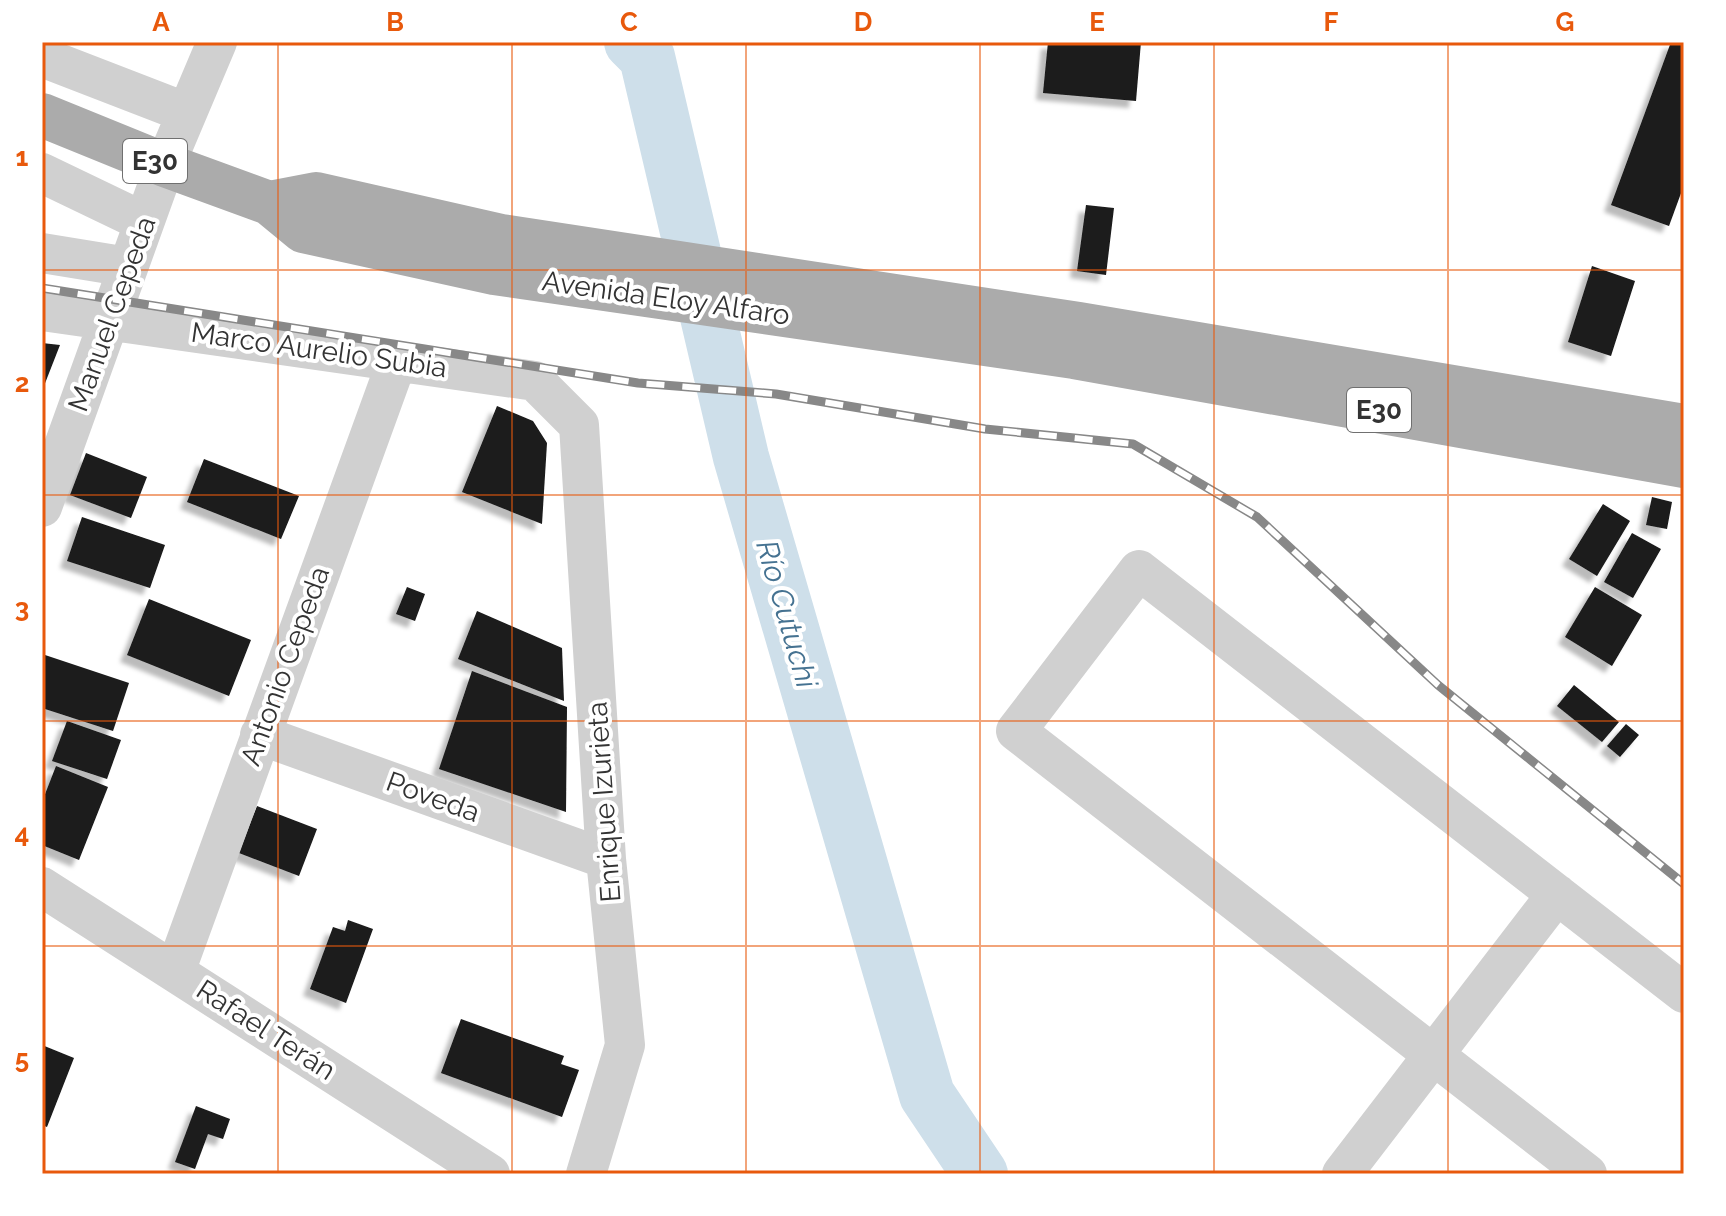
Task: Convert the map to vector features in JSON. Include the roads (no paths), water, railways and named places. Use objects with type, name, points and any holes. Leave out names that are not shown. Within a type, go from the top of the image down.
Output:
[{"type":"main road","name":"Avenida Eloy Alfaro","points":[[42,115],[269,203],[303,231],[498,254],[1077,341]]},
{"type":"main road","name":"E30","points":[[1077,341],[1684,426]]},
{"type":"main road","name":"E30","points":[[1077,341],[1684,466]]},
{"type":"street","name":"Manuel Cepeda","points":[[42,507],[165,165],[217,42]]},
{"type":"street","points":[[42,57],[187,113]]},
{"type":"street","points":[[42,173],[144,222]]},
{"type":"street","points":[[42,253],[128,267]]},
{"type":"street","name":"Marco Aurelio Subia","points":[[42,311],[535,381],[579,425]]},
{"type":"street","name":"Antonio Cepeda","points":[[175,972],[397,361]]},
{"type":"street","name":"Enrique Izurieta","points":[[579,425],[606,859],[625,1045],[586,1174]]},
{"type":"street","points":[[1587,1174],[1016,731],[1139,570],[1684,993]]},
{"type":"street","name":"Poveda","points":[[260,735],[606,859]]},
{"type":"street","name":"Rafael Terán","points":[[42,887],[490,1174]]},
{"type":"street","points":[[1342,1174],[1557,894]]},
{"type":"waterway","name":"Río Cutuchi","points":[[632,42],[647,57],[741,457],[927,1095],[980,1174]]},
{"type":"railway","points":[[42,288],[638,383],[776,394],[985,429],[1133,444],[1257,517],[1438,685],[1684,884]]}]
